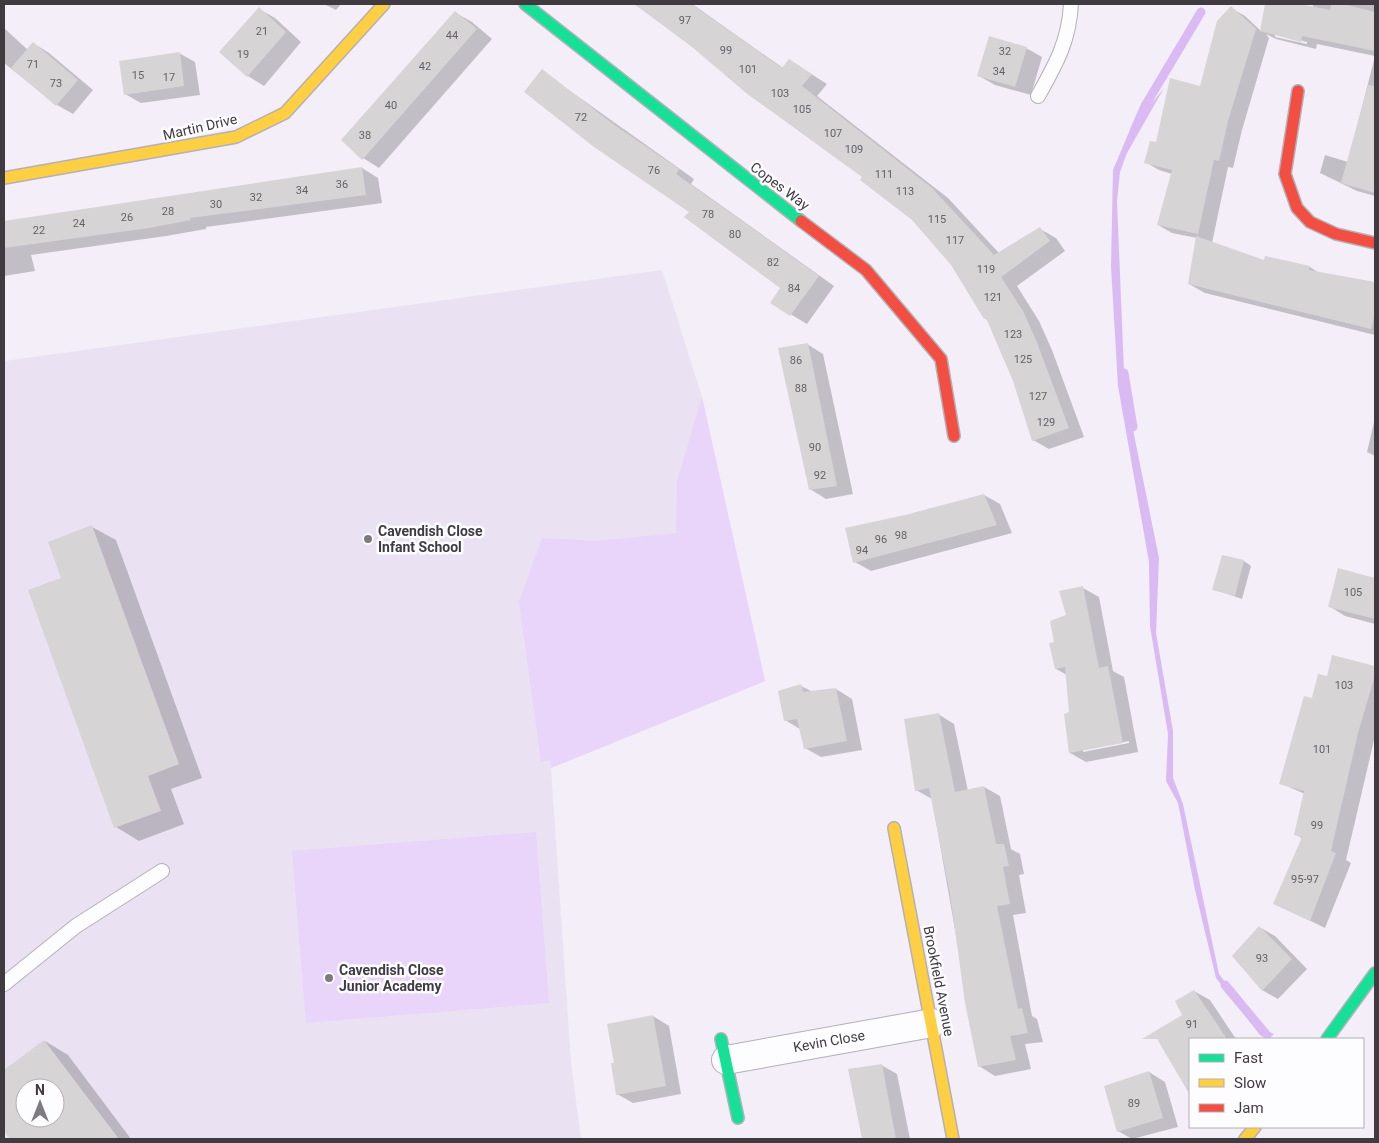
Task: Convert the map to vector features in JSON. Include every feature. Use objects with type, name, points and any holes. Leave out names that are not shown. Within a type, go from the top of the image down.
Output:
[{"type":"street","name":"Martin Drive","points":[[4,178],[144,155],[236,137],[285,112],[384,4]]},
{"type":"street","name":"Copes Way","points":[[525,4],[742,177],[866,270],[941,360],[954,436]]},
{"type":"street","points":[[1298,91],[1285,174],[1297,208],[1310,222],[1336,234],[1375,243]]},
{"type":"street","name":"Brookfield Avenue","points":[[894,828],[953,1139]]},
{"type":"street","points":[[1328,1038],[1375,974]]},
{"type":"street","name":"Kevin Close","points":[[738,1118],[723,1049],[932,1023]]},
{"type":"street","points":[[1245,1139],[1255,1128]]},
{"type":"lane","points":[[1038,96],[1064,47],[1070,26],[1071,4]]},
{"type":"lane","points":[[4,984],[76,926],[162,871]]},
{"type":"shaded area","points":[[1164,88],[1127,153],[1120,172],[1117,201],[1124,372],[1129,410],[1159,558],[1156,633],[1173,731],[1173,778],[1183,804],[1219,974],[1261,1028],[1274,1034],[1270,1038],[1260,1035],[1216,978],[1195,890],[1178,803],[1166,781],[1168,734],[1150,626],[1149,562],[1118,386],[1111,267],[1113,170],[1129,132]]},
{"type":"shaded area","name":"Cavendish Close Infant School","points":[[662,270],[702,397],[765,681],[551,768],[571,1062],[581,1139],[4,1139],[4,361]]},
{"type":"shaded area","points":[[702,397],[765,681],[551,768],[550,760],[541,762],[519,602],[542,538],[597,541],[676,533],[677,481]]},
{"type":"shaded area","points":[[536,832],[549,1003],[306,1023],[292,851]]},
{"type":"building","points":[[634,4],[691,4],[782,68],[789,59],[812,74],[802,86],[932,188],[994,255],[1040,227],[1050,241],[1001,277],[1023,311],[1069,428],[1032,441],[1013,381],[986,318],[984,319],[951,265],[912,220],[860,180],[862,177],[746,93],[692,47]]},
{"type":"building","points":[[1265,4],[1300,4],[1330,10],[1331,4],[1343,4],[1375,12],[1375,51],[1302,36],[1301,42],[1260,31]]},
{"type":"building","points":[[1231,6],[1256,29],[1228,121],[1219,161],[1214,160],[1198,234],[1157,225],[1172,170],[1144,163],[1150,141],[1156,142],[1170,78],[1200,86],[1217,21]]},
{"type":"building","points":[[259,7],[286,32],[247,77],[219,52]]},
{"type":"building","points":[[455,11],[477,29],[362,160],[341,140]]},
{"type":"building","points":[[989,36],[1027,47],[1015,87],[977,76]]},
{"type":"building","points":[[33,42],[78,80],[56,106],[11,68]]},
{"type":"building","points":[[180,52],[184,86],[124,95],[119,61]]},
{"type":"building","points":[[542,69],[613,124],[679,169],[676,174],[819,276],[790,316],[770,303],[780,288],[684,217],[689,212],[594,147],[524,92]]},
{"type":"building","points":[[1368,85],[1375,86],[1375,193],[1341,183]]},
{"type":"building","points":[[362,167],[366,195],[190,218],[191,220],[149,228],[4,248],[4,221]]},
{"type":"building","points":[[1196,236],[1264,260],[1265,256],[1310,266],[1309,270],[1375,282],[1375,313],[1371,329],[1188,284]]},
{"type":"building","points":[[808,343],[837,486],[809,490],[778,348]]},
{"type":"building","points":[[984,494],[997,525],[853,563],[845,528],[905,515]]},
{"type":"building","points":[[92,525],[179,764],[148,776],[161,811],[114,828],[28,590],[61,578],[48,542]]},
{"type":"building","points":[[1222,555],[1244,560],[1235,596],[1212,590]]},
{"type":"building","points":[[1338,568],[1375,578],[1375,619],[1328,607]]},
{"type":"building","points":[[1083,586],[1099,668],[1108,666],[1123,743],[1069,753],[1064,714],[1069,712],[1065,667],[1055,669],[1049,643],[1054,642],[1050,621],[1066,615],[1059,591]]},
{"type":"building","points":[[1332,655],[1375,666],[1375,675],[1358,733],[1331,851],[1336,853],[1310,921],[1273,904],[1302,837],[1294,835],[1304,791],[1279,784],[1304,696],[1312,698],[1318,674],[1327,676]]},
{"type":"building","points":[[801,684],[803,692],[836,688],[847,741],[804,749],[797,719],[784,721],[778,691]]},
{"type":"building","points":[[939,713],[955,792],[984,786],[996,844],[1004,844],[1009,866],[1003,867],[1010,904],[997,906],[1018,1009],[1022,1008],[1028,1033],[1010,1036],[1016,1060],[978,1067],[965,1003],[950,894],[929,788],[915,791],[904,719]]},
{"type":"building","points":[[1259,926],[1292,959],[1262,991],[1232,956]]},
{"type":"building","points":[[1194,990],[1226,1038],[1189,1038],[1189,1093],[1157,1039],[1142,1039],[1182,1015],[1175,1001]]},
{"type":"building","points":[[653,1015],[666,1086],[616,1095],[611,1063],[614,1063],[607,1024]]},
{"type":"building","points":[[44,1040],[119,1139],[10,1139],[4,1131],[4,1070]]},
{"type":"building","points":[[882,1064],[896,1139],[862,1139],[848,1069]]},
{"type":"building","points":[[1149,1071],[1163,1118],[1117,1132],[1104,1086]]},
{"type":"waterway","points":[[1134,131],[1145,106],[1201,12]]},
{"type":"waterway","points":[[1124,373],[1133,427]]},
{"type":"waterway","points":[[1225,985],[1265,1033]]},
{"type":"traffic: fast","points":[[525,4],[801,221]]},
{"type":"traffic: fast","points":[[1328,1038],[1375,973]]},
{"type":"traffic: fast","points":[[721,1039],[738,1118]]},
{"type":"traffic: slow","points":[[4,178],[236,137],[285,113],[384,4]]},
{"type":"traffic: slow","points":[[894,828],[953,1139]]},
{"type":"traffic: slow","points":[[1245,1139],[1254,1128]]},
{"type":"traffic: jam","points":[[1298,91],[1285,174],[1297,208],[1310,222],[1336,234],[1375,243]]},
{"type":"traffic: jam","points":[[801,221],[866,270],[941,359],[954,436]]},
{"type":"place","name":"Cavendish Close Infant School","points":[[368,539]]},
{"type":"place","name":"Cavendish Close Junior Academy","points":[[329,978]]}]
